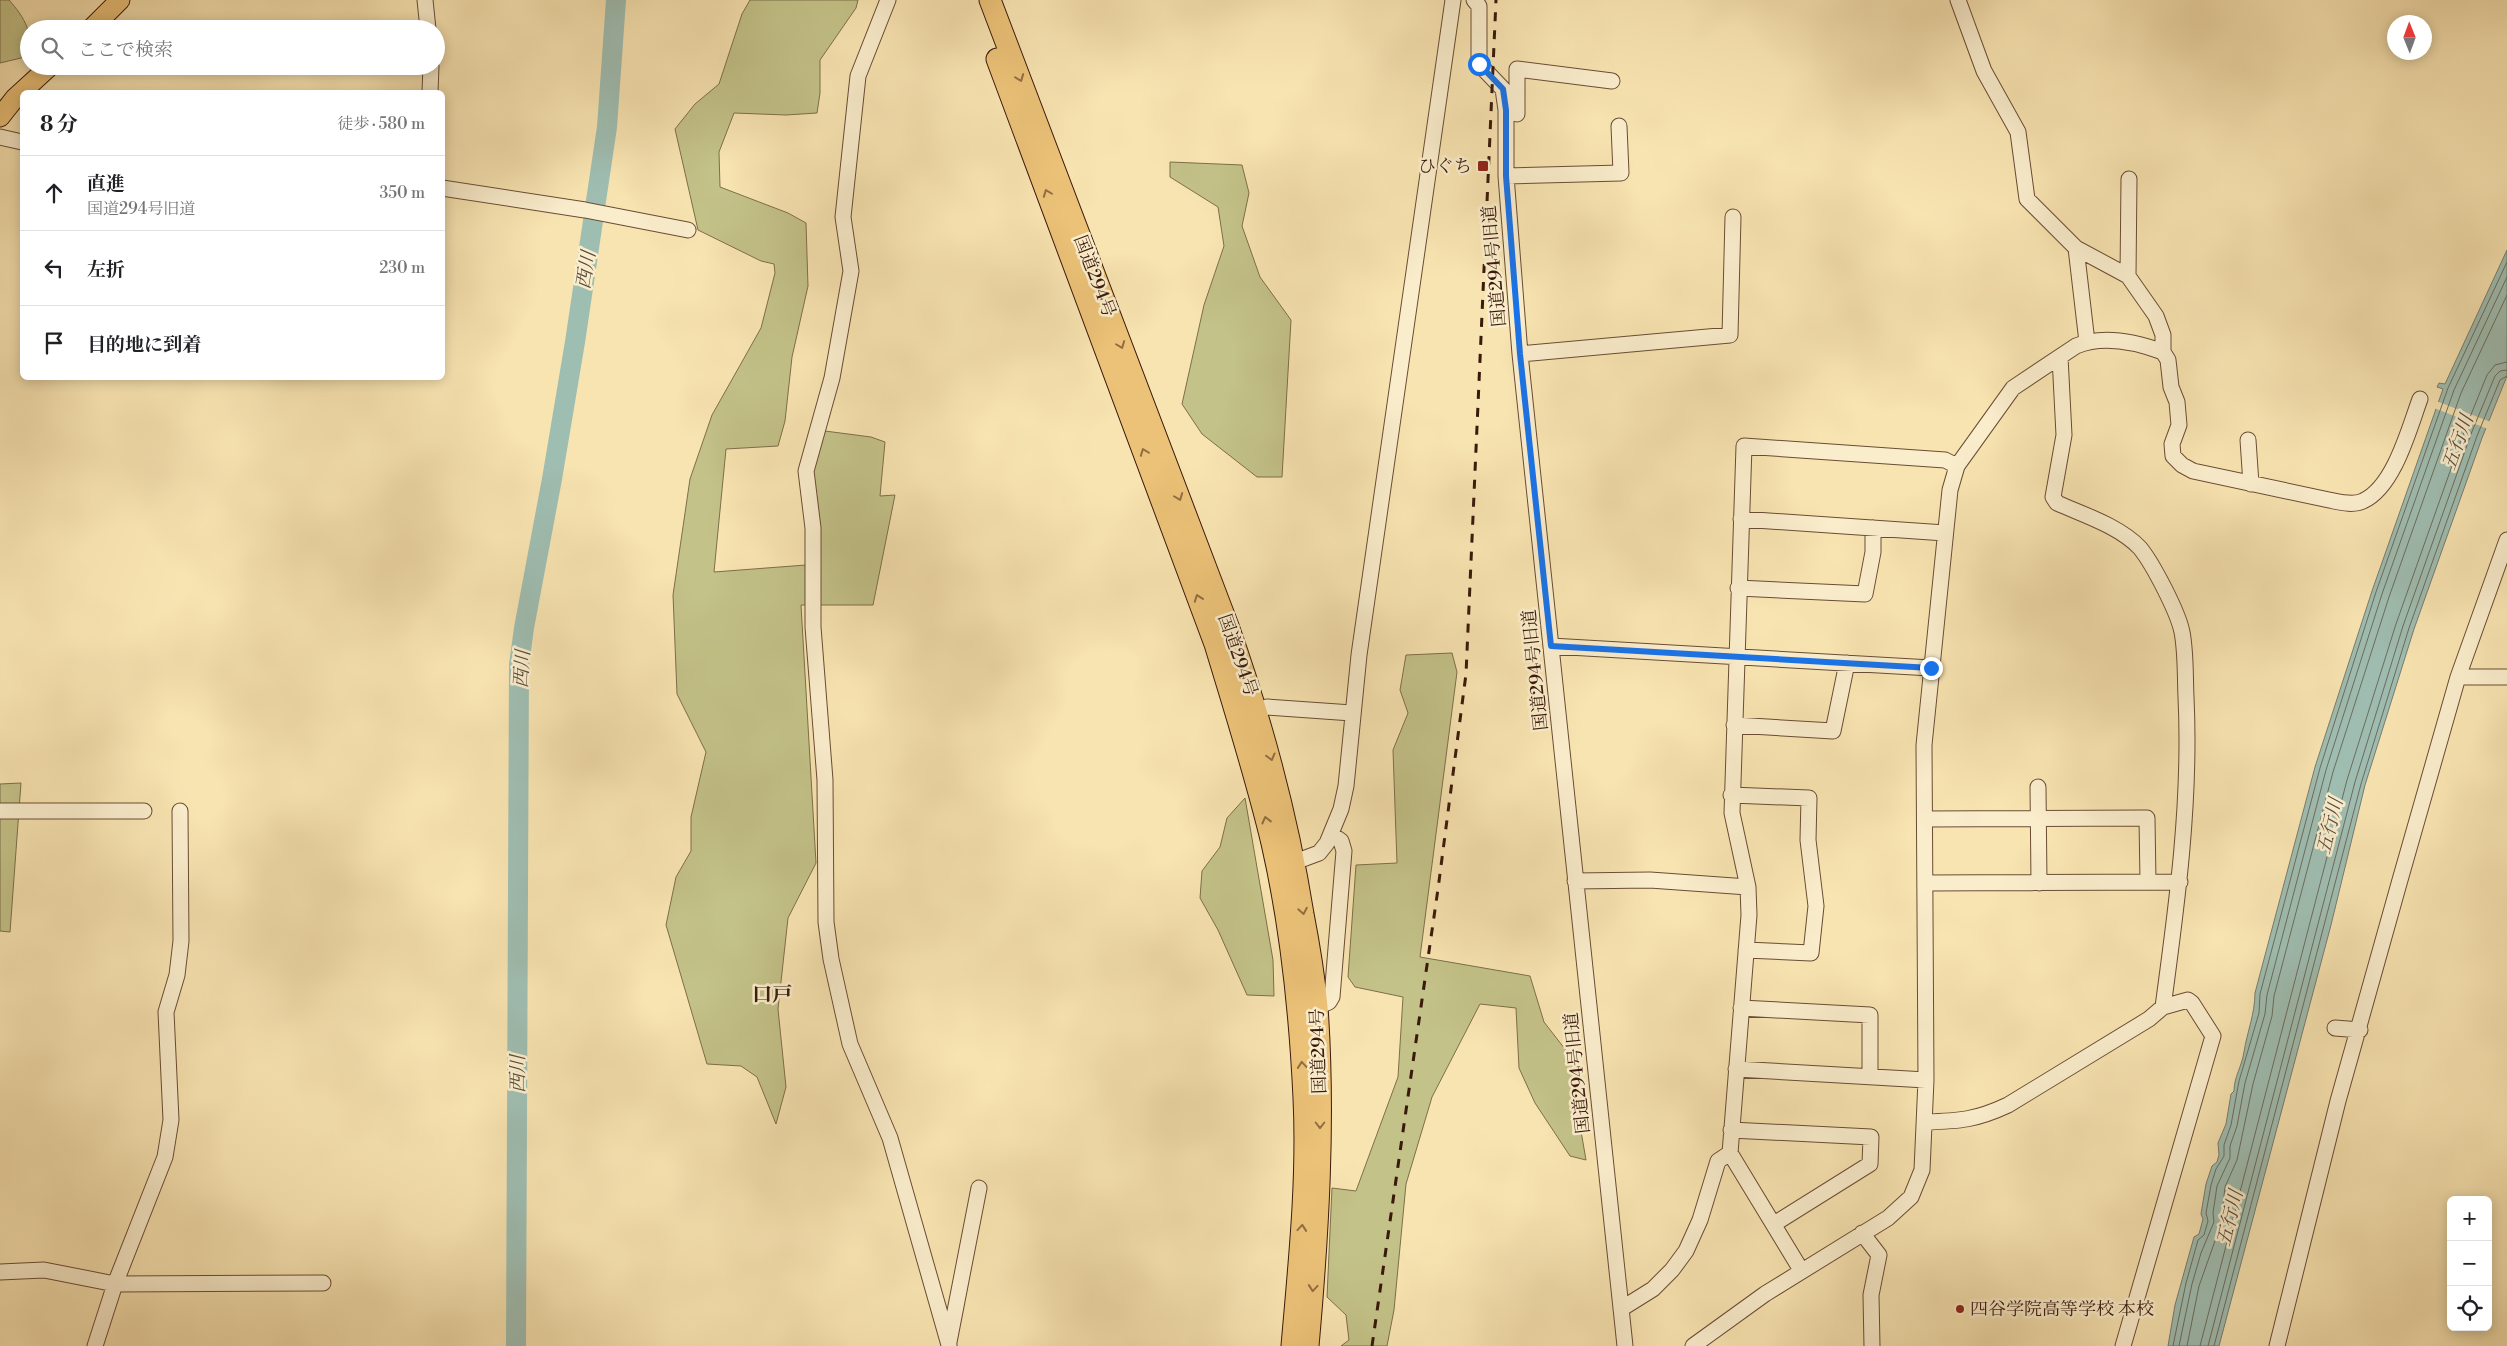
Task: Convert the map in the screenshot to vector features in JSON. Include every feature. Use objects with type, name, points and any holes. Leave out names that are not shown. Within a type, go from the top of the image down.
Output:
[{"type":"highway","name":"国道294号","points":[[976,0],[1215,644],[1286,865],[1291,956],[1304,1098],[1303,1215],[1292,1346]]},
{"type":"highway","name":"国道294号","points":[[990,0],[1228,626],[1270,754],[1286,865],[1317,1007],[1320,1169],[1308,1346]]},
{"type":"main road","points":[[100,20],[120,0]]},
{"type":"main road","points":[[24,90],[40,75]]},
{"type":"main road","points":[[0,117],[20,93]]},
{"type":"street","points":[[425,0],[427,20]]},
{"type":"street","points":[[888,0],[858,76],[844,217],[851,271],[832,378],[806,470],[813,528],[813,627],[825,780],[826,922],[831,959],[850,1044],[890,1138],[948,1346]]},
{"type":"street","points":[[1286,865],[1319,853],[1331,834],[1341,809],[1346,786],[1352,713],[1453,0]]},
{"type":"street","name":"国道294号旧道","points":[[1474,0],[1479,6],[1479,64],[1503,89],[1506,110],[1506,176],[1520,354],[1625,1346]]},
{"type":"street","points":[[1958,0],[1984,71],[2018,132],[2027,199],[2076,248],[2128,276],[2156,316],[2163,335],[2163,352],[2168,360],[2171,387],[2177,402],[2179,425],[2172,444],[2173,456],[2182,465],[2193,472],[2251,484],[2349,504],[2362,502],[2383,485],[2393,468],[2420,399]]},
{"type":"street","points":[[1517,114],[1517,69],[1612,81]]},
{"type":"street","points":[[430,90],[431,75]]},
{"type":"street","points":[[1499,84],[1517,84]]},
{"type":"street","points":[[1506,176],[1621,173],[1619,126]]},
{"type":"street","points":[[0,137],[20,142]]},
{"type":"street","points":[[2128,179],[2128,276]]},
{"type":"street","points":[[445,188],[585,210],[688,230]]},
{"type":"street","points":[[1520,354],[1730,335],[1733,217]]},
{"type":"street","points":[[2076,248],[2087,342]]},
{"type":"street","points":[[1693,1346],[1801,1270],[1888,1218],[1911,1197],[1923,1164],[1926,1080],[1924,745],[1950,490],[1957,466],[2013,388],[2060,357],[2087,342],[2112,341],[2163,352]]},
{"type":"street","points":[[2060,357],[2064,435],[2053,497],[2057,503],[2118,532],[2138,546],[2145,554],[2175,611],[2183,634],[2187,750],[2180,882],[2163,1007]]},
{"type":"street","points":[[2248,440],[2251,484]]},
{"type":"street","points":[[1801,1270],[1730,1153],[1746,950],[1748,886],[1732,813],[1731,795],[1744,446],[1945,460],[1957,466]]},
{"type":"street","points":[[1741,519],[1945,533]]},
{"type":"street","points":[[1738,588],[1864,594],[1873,552],[1873,528]]},
{"type":"street","points":[[2278,1346],[2336,1110],[2458,677],[2507,540]]},
{"type":"street","points":[[1551,646],[1737,655],[1931,668]]},
{"type":"street","points":[[1734,725],[1832,731],[1847,663]]},
{"type":"street","points":[[2458,677],[2507,677]]},
{"type":"street","points":[[1257,710],[1267,707],[1352,713]]},
{"type":"street","points":[[2038,787],[2039,883]]},
{"type":"street","points":[[1731,795],[1809,798],[1808,840],[1816,906],[1811,953],[1746,950]]},
{"type":"street","points":[[0,811],[144,812]]},
{"type":"street","points":[[95,1346],[115,1284],[165,1156],[171,1120],[166,1012],[177,975],[181,941],[180,811]]},
{"type":"street","points":[[1925,819],[2147,818],[2148,882]]},
{"type":"street","points":[[1317,1007],[1329,1002],[1332,997],[1344,851],[1341,841],[1331,834]]},
{"type":"street","points":[[1575,881],[1650,880],[1748,886]]},
{"type":"street","points":[[1926,884],[2180,882]]},
{"type":"street","points":[[1925,1122],[1967,1120],[1984,1116],[2000,1109],[2149,1019],[2163,1007],[2188,1000],[2212,1036],[2123,1346]]},
{"type":"street","points":[[1741,1008],[1870,1014],[1870,1077]]},
{"type":"street","points":[[2334,1028],[2360,1030]]},
{"type":"street","points":[[1736,1069],[1926,1080]]},
{"type":"street","points":[[1731,1130],[1870,1137],[1870,1164],[1774,1224]]},
{"type":"street","points":[[1621,1310],[1653,1289],[1672,1270],[1686,1251],[1700,1220],[1718,1161],[1730,1153]]},
{"type":"street","points":[[948,1346],[979,1188]]},
{"type":"street","points":[[1862,1233],[1879,1255],[1870,1295],[1872,1346]]},
{"type":"street","points":[[0,1272],[44,1270],[115,1284],[323,1283]]},
{"type":"shaded area","points":[[0,0],[9,0],[24,20],[20,20],[20,58],[0,63]]},
{"type":"shaded area","points":[[750,0],[858,0],[856,8],[820,60],[820,93],[817,113],[786,115],[734,113],[719,152],[720,187],[788,213],[806,223],[808,286],[792,357],[785,421],[778,446],[726,449],[714,572],[819,564],[812,470],[825,431],[871,437],[885,442],[880,496],[895,495],[873,605],[801,605],[816,863],[788,918],[778,1009],[786,1087],[776,1124],[757,1077],[741,1066],[707,1064],[666,925],[676,877],[691,851],[691,817],[706,752],[677,694],[673,595],[690,479],[712,415],[761,328],[775,273],[774,264],[761,261],[698,230],[675,129],[695,104],[719,84],[742,14]]},
{"type":"shaded area","points":[[1170,162],[1242,165],[1249,193],[1242,226],[1260,277],[1291,320],[1282,477],[1257,477],[1202,434],[1182,404],[1204,305],[1224,246],[1218,207],[1170,177]]},
{"type":"shaded area","points":[[1452,653],[1457,672],[1420,957],[1530,976],[1544,1022],[1582,1071],[1577,1108],[1586,1160],[1570,1156],[1535,1103],[1519,1068],[1516,1008],[1480,1004],[1432,1097],[1406,1184],[1394,1310],[1387,1346],[1341,1346],[1349,1340],[1346,1315],[1327,1297],[1332,1188],[1356,1191],[1398,1077],[1403,997],[1355,987],[1348,977],[1356,865],[1397,863],[1393,750],[1408,713],[1400,690],[1406,655]]},
{"type":"shaded area","points":[[21,783],[10,932],[0,931],[0,784]]},
{"type":"shaded area","points":[[1245,798],[1273,960],[1274,996],[1247,995],[1218,930],[1200,898],[1202,871],[1220,847],[1227,818]]},
{"type":"water","name":"五行川","points":[[2507,250],[2507,376],[2482,438],[2414,629],[2365,785],[2331,925],[2219,1346],[2168,1346],[2175,1305],[2194,1237],[2199,1234],[2203,1219],[2201,1214],[2206,1184],[2212,1166],[2217,1162],[2219,1155],[2218,1143],[2226,1124],[2231,1094],[2234,1091],[2235,1081],[2243,1057],[2254,1008],[2255,993],[2315,767],[2372,591],[2443,389],[2437,387],[2439,383],[2445,384]]},
{"type":"pier","points":[[2436,401],[2491,422],[2488,429],[2434,408]]},
{"type":"waterway","name":"西川","points":[[516,1346],[519,665],[575,342],[607,127],[616,0]]},
{"type":"railway","points":[[1372,1346],[1438,889],[1466,674],[1496,0]]},
{"type":"place","name":"ひぐち","points":[[1483,166]]},
{"type":"place","name":"四谷学院高等学校 本校","points":[[1960,1309]]},
{"type":"district","name":"口戸","points":[[772,994]]},
{"type":"route","points":[[1479,64],[1503,89],[1506,110],[1506,176],[1520,354],[1551,646],[1737,655],[1931,668]]}]
